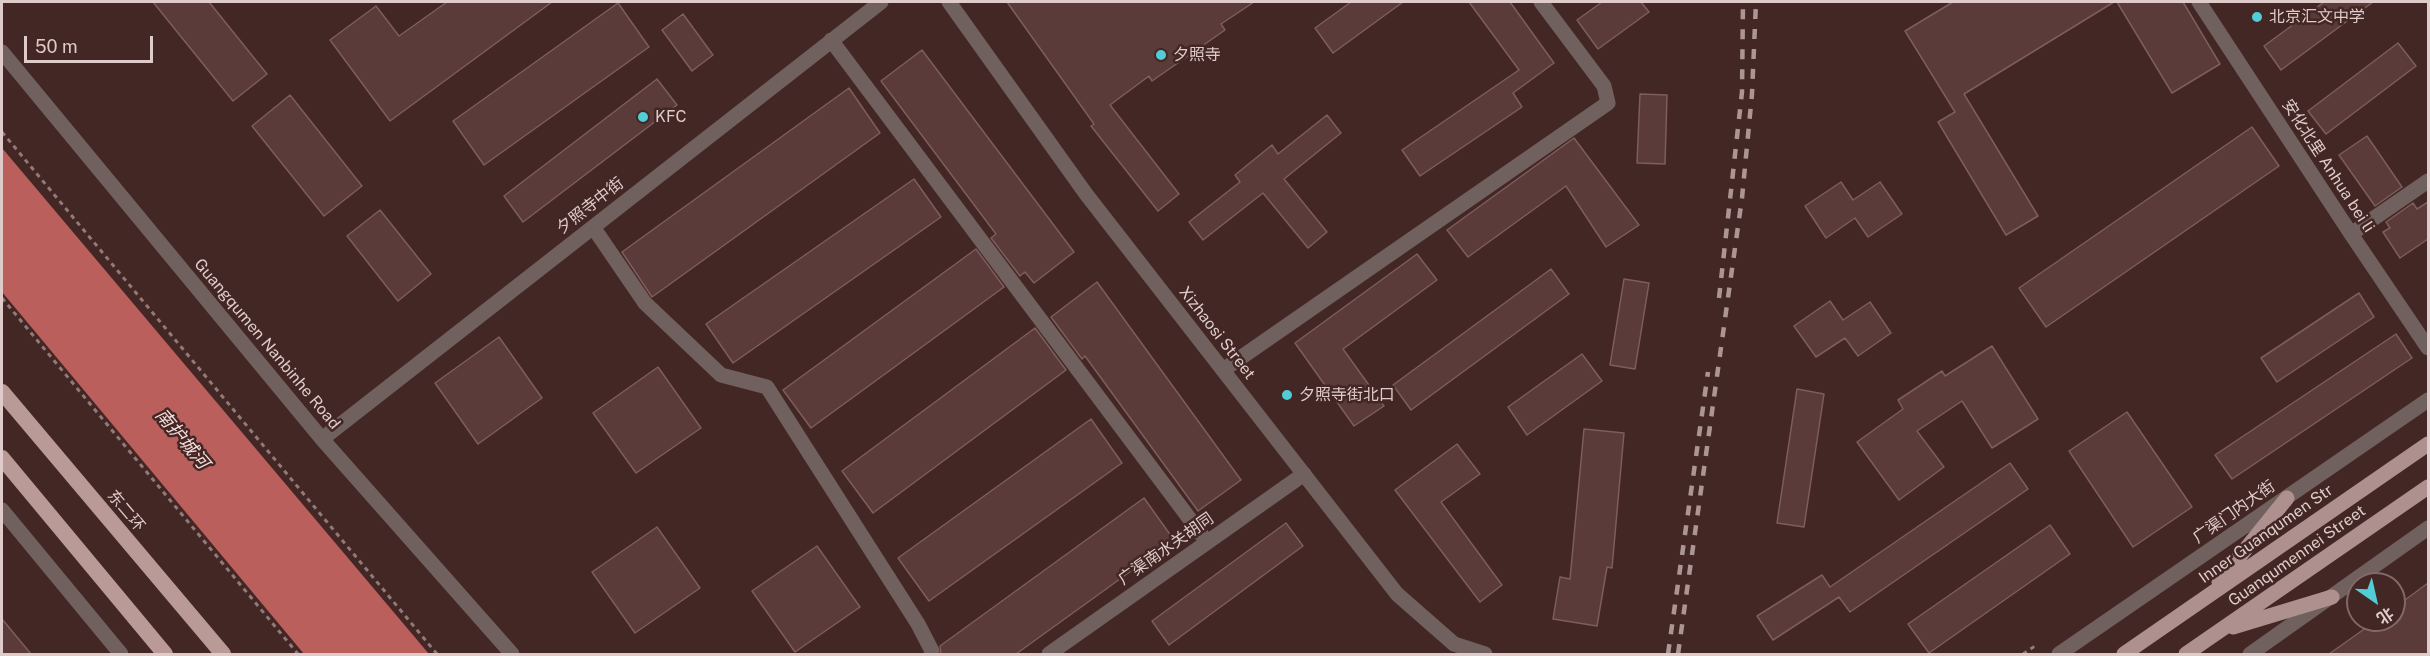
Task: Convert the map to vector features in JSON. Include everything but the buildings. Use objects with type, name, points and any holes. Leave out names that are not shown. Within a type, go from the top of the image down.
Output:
[{"type":"highway","name":"东二环","points":[[2,392],[223,654]]},
{"type":"highway","points":[[2,459],[165,654]]},
{"type":"main road","name":"Inner Guanqumen Str","points":[[2124,654],[2428,444]]},
{"type":"main road","name":"Guanqumennei Street","points":[[2186,654],[2428,487]]},
{"type":"main road","points":[[2209,595],[2287,498]]},
{"type":"main road","points":[[2219,631],[2332,597]]},
{"type":"street","name":"夕照寺中街","points":[[322,439],[880,2]]},
{"type":"street","name":"Xizhaosi Street","points":[[949,2],[1086,194],[1397,594],[1454,644],[1485,654]]},
{"type":"street","points":[[1223,370],[1608,103],[1604,86],[1541,2]]},
{"type":"street","name":"安化北里 Anhua bei li","points":[[2199,2],[2428,348]]},
{"type":"street","points":[[831,40],[1208,542]]},
{"type":"street","name":"Guangqumen Nanbinhe Road","points":[[2,52],[322,439],[512,654]]},
{"type":"street","points":[[2351,234],[2428,181]]},
{"type":"street","points":[[593,227],[645,303],[721,375],[767,387],[918,624],[932,654]]},
{"type":"street","name":"广渠门内大街","points":[[2060,654],[2428,399]]},
{"type":"street","name":"广渠南水关胡同","points":[[1049,654],[1304,474]]},
{"type":"street","points":[[2,510],[121,654]]},
{"type":"street","points":[[2250,654],[2428,528]]},
{"type":"path","points":[[2,132],[437,654]]},
{"type":"path","points":[[2,298],[298,654]]},
{"type":"path","points":[[2023,654],[2035,646]]},
{"type":"water","name":"南护城河","points":[[2,148],[429,654],[304,654],[2,292]]},
{"type":"railway","points":[[1719,298],[1742,92],[1743,2]]},
{"type":"railway","points":[[1678,654],[1742,198],[1752,94],[1756,2]]},
{"type":"railway","points":[[1668,654],[1708,372]]},
{"type":"place","name":"北京汇文中学","points":[[2257,17]]},
{"type":"place","name":"夕照寺","points":[[1161,55]]},
{"type":"place","name":"KFC","points":[[643,117]]},
{"type":"place","name":"夕照寺街北口","points":[[1287,395]]}]
